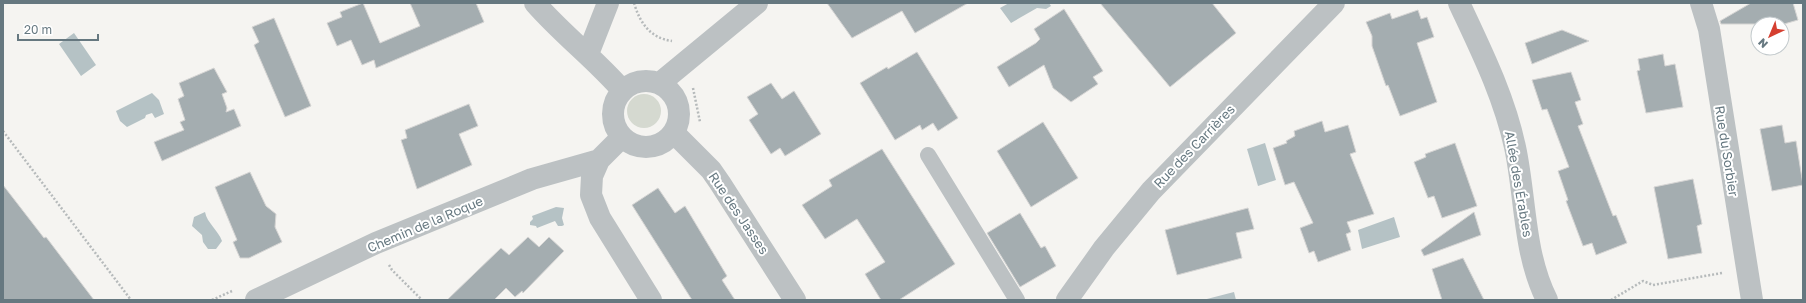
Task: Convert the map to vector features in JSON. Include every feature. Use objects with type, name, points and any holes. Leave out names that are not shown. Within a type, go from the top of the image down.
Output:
[{"type":"street","points":[[535,3],[553,24],[588,54],[622,90]]},
{"type":"street","points":[[588,54],[608,3]]},
{"type":"street","points":[[660,83],[688,58],[757,3]]},
{"type":"street","name":"Rue des Carrières","points":[[1067,300],[1104,248],[1151,191],[1334,3]]},
{"type":"street","name":"Allée des Érables","points":[[1458,3],[1496,81],[1515,146],[1532,262],[1547,300]]},
{"type":"street","name":"Rue du Sorbier","points":[[1701,3],[1709,29],[1752,300]]},
{"type":"street","points":[[647,80],[660,83],[670,90],[678,102],[680,115],[674,133],[663,143],[650,147],[636,146],[622,137],[615,128],[612,116],[615,101],[622,90],[634,82],[647,80]]},
{"type":"street","name":"Rue des Jasses","points":[[674,133],[710,170],[720,183],[795,300]]},
{"type":"street","points":[[622,137],[598,160],[592,176],[591,196],[600,218],[651,300]]},
{"type":"street","name":"Chemin de la Roque","points":[[256,300],[376,243],[532,179],[598,160]]},
{"type":"lane","points":[[928,155],[1017,300]]},
{"type":"path","points":[[634,3],[641,23],[647,30],[667,41],[686,43],[699,120],[703,126]]},
{"type":"path","points":[[3,131],[131,300]]},
{"type":"path","points":[[376,243],[392,270],[422,300]]},
{"type":"path","points":[[1611,300],[1643,281],[1653,285],[1746,268]]},
{"type":"shaded area","points":[[1009,3],[1049,3],[1051,6],[1046,9],[1037,8],[1011,23],[1000,8]]},
{"type":"shaded area","points":[[74,33],[96,65],[81,76],[59,44]]},
{"type":"shaded area","points":[[152,93],[159,100],[164,114],[155,118],[152,113],[146,115],[145,118],[127,127],[120,121],[116,111]]},
{"type":"shaded area","points":[[644,94],[656,99],[661,111],[656,123],[644,128],[632,123],[627,111],[632,99]]},
{"type":"shaded area","points":[[1265,143],[1276,180],[1258,186],[1247,149]]},
{"type":"shaded area","points":[[556,207],[564,208],[562,218],[564,225],[558,226],[555,221],[537,228],[536,226],[530,225],[530,222],[533,219],[532,216]]},
{"type":"shaded area","points":[[205,212],[208,220],[222,241],[216,249],[208,249],[203,242],[202,235],[192,226],[194,217]]},
{"type":"shaded area","points":[[1394,217],[1400,237],[1362,249],[1358,230]]},
{"type":"shaded area","points":[[1234,292],[1236,300],[1203,300]]},
{"type":"building","points":[[363,3],[380,43],[420,26],[410,3],[476,3],[484,22],[376,68],[374,60],[362,65],[351,40],[337,46],[327,23],[342,17],[340,12]]},
{"type":"building","points":[[827,3],[968,3],[915,33],[902,11],[852,38]]},
{"type":"building","points":[[1100,3],[1212,3],[1236,33],[1170,87]]},
{"type":"building","points":[[1751,3],[1793,3],[1798,20],[1790,22],[1790,16],[1750,16],[1750,24],[1721,24],[1720,21]]},
{"type":"building","points":[[1064,9],[1103,71],[1093,77],[1098,84],[1071,102],[1053,88],[1044,65],[1009,87],[997,67],[1036,43],[1040,39],[1034,29]]},
{"type":"building","points":[[1418,10],[1421,19],[1427,17],[1434,37],[1417,43],[1437,102],[1400,116],[1388,85],[1386,86],[1372,46],[1372,36],[1366,22],[1390,13],[1392,19]]},
{"type":"building","points":[[274,18],[311,106],[285,117],[254,45],[259,42],[252,27]]},
{"type":"building","points":[[1562,30],[1589,41],[1532,64],[1525,43]]},
{"type":"building","points":[[917,52],[958,118],[938,131],[933,123],[922,130],[920,125],[895,140],[860,83]]},
{"type":"building","points":[[1663,54],[1665,66],[1675,64],[1683,107],[1646,113],[1637,71],[1640,70],[1638,59]]},
{"type":"building","points":[[214,68],[227,92],[222,94],[227,108],[226,112],[234,109],[241,126],[162,161],[154,142],[184,130],[180,122],[185,120],[178,99],[184,96],[179,83]]},
{"type":"building","points":[[1571,72],[1581,100],[1575,102],[1583,124],[1578,126],[1613,216],[1616,215],[1627,243],[1596,255],[1592,243],[1583,246],[1566,201],[1568,200],[1558,171],[1569,167],[1547,109],[1542,110],[1532,80]]},
{"type":"building","points":[[771,83],[782,99],[794,91],[821,134],[785,156],[780,148],[771,154],[749,120],[758,114],[747,97]]},
{"type":"building","points":[[469,104],[478,126],[459,134],[472,165],[417,189],[401,140],[407,138],[405,130]]},
{"type":"building","points":[[1322,121],[1325,132],[1348,125],[1356,152],[1350,154],[1374,214],[1347,222],[1351,232],[1346,234],[1351,250],[1318,262],[1314,251],[1309,253],[1300,228],[1313,223],[1294,182],[1285,185],[1273,148],[1287,143],[1286,141],[1295,136],[1294,131]]},
{"type":"building","points":[[1043,122],[1078,178],[1031,207],[997,151]]},
{"type":"building","points":[[1782,125],[1785,143],[1796,141],[1803,185],[1772,191],[1760,129]]},
{"type":"building","points":[[1455,143],[1477,206],[1442,218],[1434,196],[1428,198],[1414,162],[1426,157],[1425,154]]},
{"type":"building","points":[[882,149],[955,264],[899,300],[881,300],[865,274],[885,262],[857,219],[825,239],[802,205],[832,186],[829,180]]},
{"type":"building","points":[[250,172],[266,206],[276,214],[275,227],[282,242],[249,258],[240,258],[233,242],[237,240],[215,187]]},
{"type":"building","points":[[1693,179],[1702,224],[1697,226],[1702,253],[1668,259],[1654,187]]},
{"type":"building","points":[[3,185],[44,238],[46,237],[94,300],[3,300]]},
{"type":"building","points":[[658,188],[675,213],[685,206],[727,276],[722,280],[735,300],[692,300],[632,205]]},
{"type":"building","points":[[1248,208],[1254,229],[1236,233],[1242,258],[1177,275],[1165,230]]},
{"type":"building","points":[[1474,212],[1481,235],[1424,256],[1421,250]]},
{"type":"building","points":[[1020,213],[1041,248],[1045,246],[1056,266],[1020,287],[987,233]]},
{"type":"building","points":[[528,237],[539,247],[549,237],[564,251],[523,293],[522,291],[515,297],[506,288],[494,300],[447,300],[501,248],[509,255]]},
{"type":"building","points":[[1463,258],[1484,300],[1442,300],[1432,269]]}]
